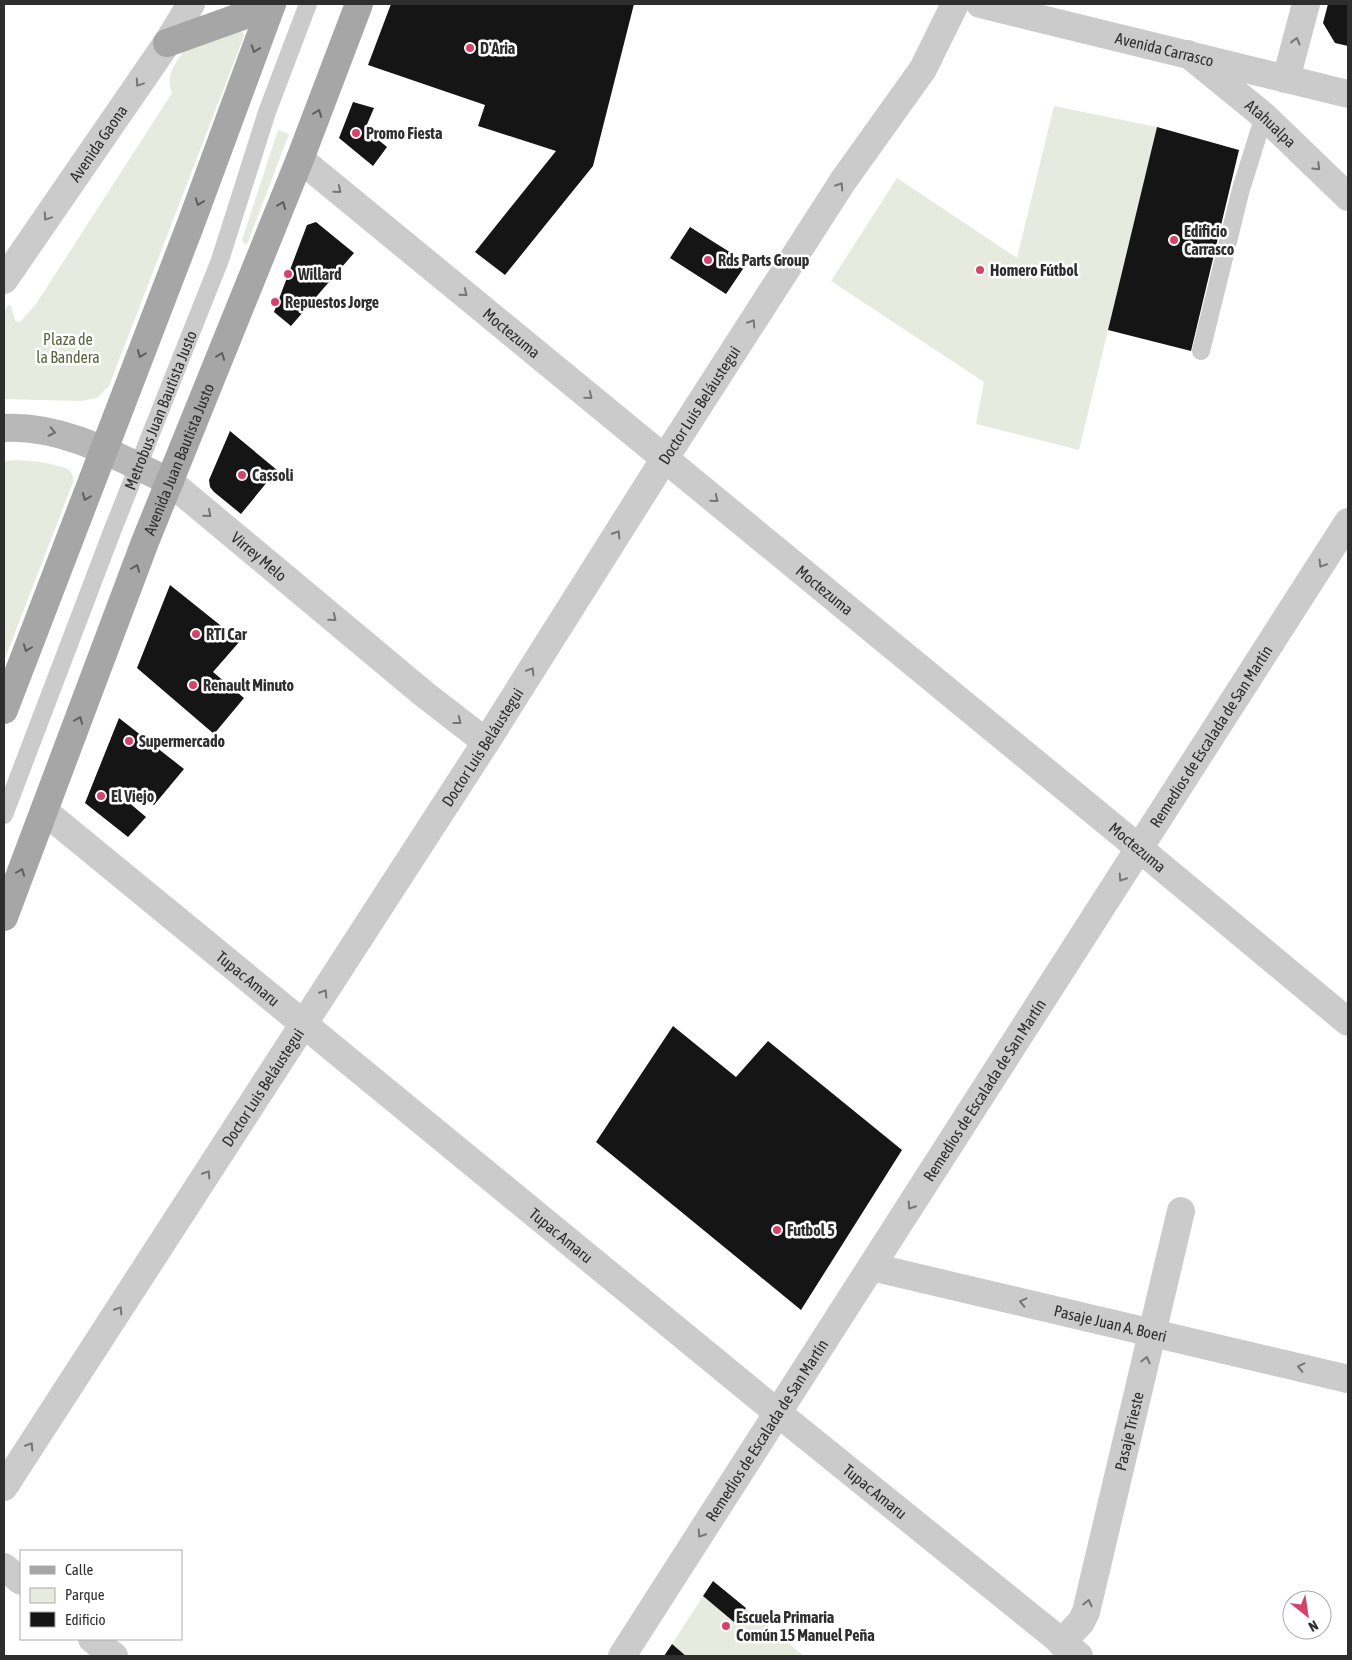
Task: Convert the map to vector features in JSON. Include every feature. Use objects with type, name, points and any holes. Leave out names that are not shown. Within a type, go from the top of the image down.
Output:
[{"type":"main road","points":[[167,43],[272,4]]},
{"type":"main road","points":[[4,710],[190,226],[272,4]]},
{"type":"main road","name":"Avenida Juan Bautista Justo","points":[[4,917],[146,542],[300,159],[359,4]]},
{"type":"main road","name":"Virrey Melo","points":[[4,428],[39,429],[62,434],[138,466],[170,482]]},
{"type":"street","name":"Avenida Gaona","points":[[4,280],[167,43],[191,4]]},
{"type":"street","name":"Doctor Luis Beláustegui","points":[[4,1487],[486,742],[843,181],[923,69],[955,4]]},
{"type":"street","name":"Avenida Carrasco","points":[[980,4],[1348,94]]},
{"type":"street","points":[[1286,79],[1306,4]]},
{"type":"street","name":"Atahualpa","points":[[1188,54],[1264,116],[1348,197]]},
{"type":"street","name":"Moctezuma","points":[[300,159],[1348,1022]]},
{"type":"street","name":"Virrey Melo","points":[[170,482],[424,694],[486,742]]},
{"type":"street","name":"Remedios de Escalada de San Martín","points":[[622,1656],[779,1414],[1348,522]]},
{"type":"street","name":"Tupac Amaru","points":[[44,811],[779,1414],[1070,1649]]},
{"type":"street","name":"Pasaje Trieste","points":[[1070,1649],[1086,1612],[1181,1211]]},
{"type":"street","name":"Pasaje Juan A. Boeri","points":[[872,1267],[1348,1379]]},
{"type":"street","points":[[4,1567],[20,1581]]},
{"type":"street","points":[[93,1640],[114,1656]]},
{"type":"lane","name":"Metrobus Juan Bautista Justo","points":[[4,815],[138,466],[220,260],[267,112],[308,4]]},
{"type":"lane","points":[[1201,351],[1241,189],[1264,116]]},
{"type":"green space","name":"Plaza de la Bandera","points":[[239,30],[243,32],[244,36],[109,386],[97,398],[82,401],[4,399],[4,310],[9,305],[11,306],[15,321],[20,322],[36,304],[172,93],[170,75],[175,64],[186,49]]},
{"type":"green space","name":"Homero Fútbol","points":[[1054,106],[1157,127],[1079,450],[976,424],[984,382],[831,281],[897,178],[1017,258]]},
{"type":"green space","points":[[278,130],[289,134],[248,242],[245,245],[242,240]]},
{"type":"green space","points":[[17,460],[44,463],[70,470],[74,480],[4,661],[4,461]]},
{"type":"green space","name":"Escuela Primaria Común 15 Manuel Peña","points":[[703,1596],[734,1621],[746,1608],[804,1656],[686,1656],[672,1644]]},
{"type":"building","points":[[391,4],[634,4],[593,166],[505,275],[475,252],[556,151],[478,126],[485,105],[368,65]]},
{"type":"building","points":[[1328,4],[1348,4],[1348,46],[1335,43],[1323,23]]},
{"type":"building","name":"Promo Fiesta","points":[[353,102],[374,108],[365,129],[387,147],[373,166],[339,138]]},
{"type":"building","name":"Edificio Carrasco","points":[[1157,127],[1239,150],[1191,351],[1108,330]]},
{"type":"building","points":[[316,222],[354,253],[291,326],[274,312],[307,225]]},
{"type":"building","name":"Rds Parts Group","points":[[690,227],[747,263],[726,294],[670,258]]},
{"type":"building","name":"Cassoli","points":[[230,431],[277,470],[241,514],[214,492],[210,487],[209,480]]},
{"type":"building","points":[[170,585],[240,641],[213,672],[244,698],[214,734],[137,668]]},
{"type":"building","name":"Supermercado","points":[[119,718],[184,769],[154,805],[134,791],[127,801],[146,817],[128,837],[85,803]]},
{"type":"building","name":"Futbol 5","points":[[673,1026],[736,1077],[768,1041],[902,1150],[801,1310],[596,1142]]},
{"type":"building","points":[[713,1581],[746,1608],[734,1622],[703,1596]]},
{"type":"building","points":[[672,1644],[686,1656],[664,1656]]},
{"type":"place","name":"D'Aria","points":[[470,48]]},
{"type":"place","name":"Promo Fiesta","points":[[356,133]]},
{"type":"place","name":"Edificio Carrasco","points":[[1174,240]]},
{"type":"place","name":"Rds Parts Group","points":[[708,260]]},
{"type":"place","name":"Homero Fútbol","points":[[980,270]]},
{"type":"place","name":"Willard","points":[[288,274]]},
{"type":"place","name":"Repuestos Jorge","points":[[275,302]]},
{"type":"place","name":"Cassoli","points":[[242,475]]},
{"type":"place","name":"RTI Car","points":[[196,634]]},
{"type":"place","name":"Renault Minuto","points":[[193,685]]},
{"type":"place","name":"Supermercado","points":[[129,741]]},
{"type":"place","name":"El Viejo","points":[[101,796]]},
{"type":"place","name":"Futbol 5","points":[[777,1230]]},
{"type":"place","name":"Escuela Primaria Común 15 Manuel Peña","points":[[726,1626]]}]
